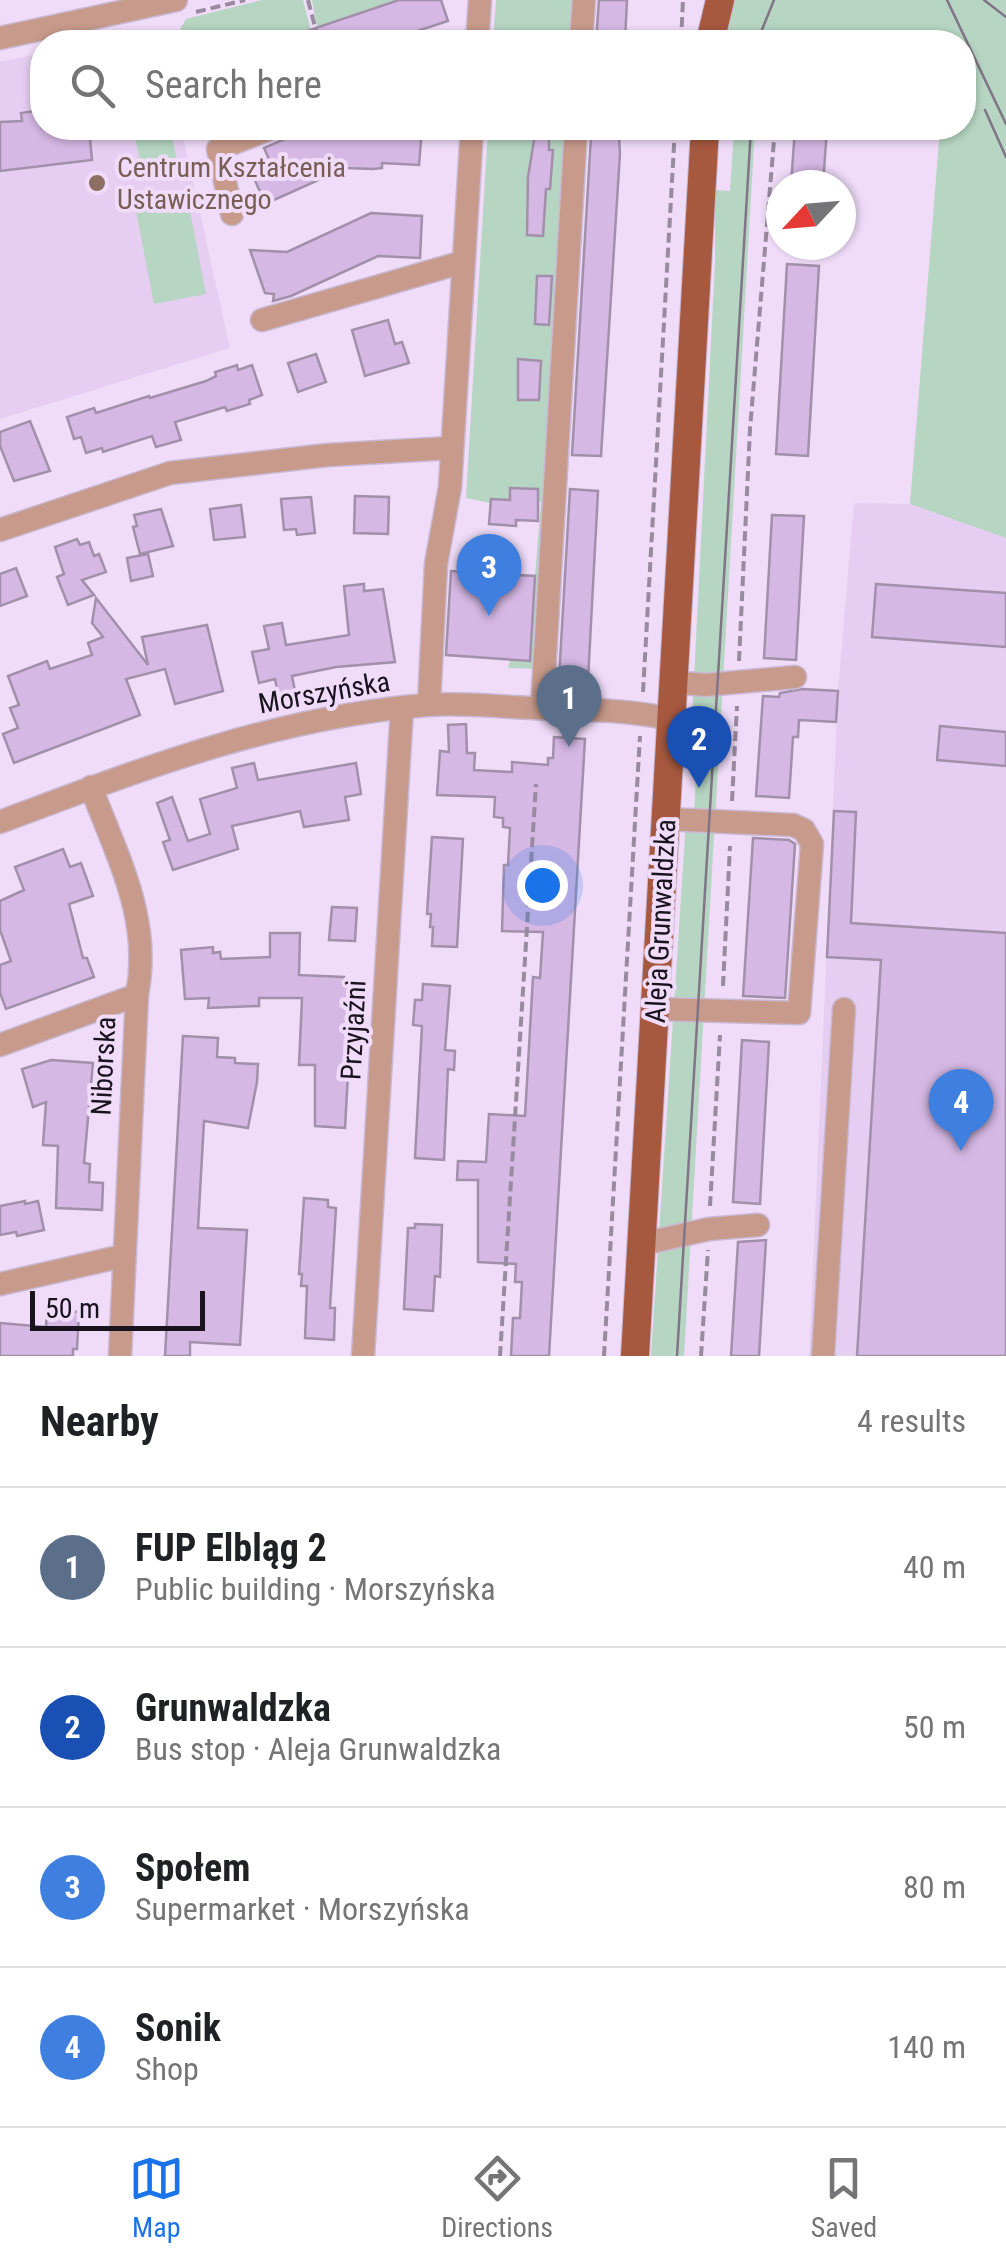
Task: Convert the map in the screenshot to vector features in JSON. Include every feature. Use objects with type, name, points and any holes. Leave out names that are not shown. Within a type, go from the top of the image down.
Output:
[{"type":"main road","points":[[705,0],[709,30]]},
{"type":"main road","points":[[712,30],[720,0]]},
{"type":"main road","name":"Aleja Grunwaldzka","points":[[635,1356],[704,140]]},
{"type":"street","points":[[0,38],[106,8],[176,0]]},
{"type":"street","points":[[478,30],[480,0]]},
{"type":"street","points":[[582,30],[584,0]]},
{"type":"street","points":[[232,214],[218,149],[241,140]]},
{"type":"street","points":[[429,704],[436,564],[450,487],[471,140]]},
{"type":"street","points":[[542,708],[575,140]]},
{"type":"street","points":[[262,320],[463,262]]},
{"type":"street","points":[[0,530],[170,473],[328,455],[451,448]]},
{"type":"street","points":[[673,682],[705,685],[795,677]]},
{"type":"street","name":"Morszyńska","points":[[0,822],[216,744],[340,716],[429,704],[642,713],[671,719]]},
{"type":"street","name":"Przyjaźni","points":[[363,1356],[402,708]]},
{"type":"street","name":"Niborska","points":[[91,787],[139,919],[143,956],[137,995],[120,1356]]},
{"type":"street","points":[[655,1009],[799,1013],[812,844],[804,830],[793,825],[666,819]]},
{"type":"street","points":[[0,1046],[137,995]]},
{"type":"street","points":[[823,1356],[844,1010]]},
{"type":"street","points":[[642,1244],[709,1229],[758,1225]]},
{"type":"street","points":[[0,1284],[123,1256]]},
{"type":"path","points":[[308,0],[316,30]]},
{"type":"path","points":[[681,30],[683,0]]},
{"type":"path","points":[[604,1356],[674,140]]},
{"type":"path","points":[[738,672],[750,429],[773,140]]},
{"type":"path","points":[[500,1356],[536,784]]},
{"type":"path","points":[[720,881],[728,881]]},
{"type":"shaded area","name":"Centrum Kształcenia Ustawicznego","points":[[30,56],[30,140],[184,140],[230,348],[0,419],[0,62]]},
{"type":"shaded area","points":[[854,503],[910,504],[1006,538],[1006,1356],[809,1356],[838,691]]},
{"type":"green space","points":[[262,0],[303,0],[311,30],[179,30],[186,19]]},
{"type":"green space","points":[[312,0],[399,0],[330,23],[318,30]]},
{"type":"green space","points":[[496,0],[584,0],[582,30],[494,30]]},
{"type":"green space","points":[[729,0],[1006,0],[1006,538],[910,504],[939,140],[976,140],[976,30],[725,30]]},
{"type":"green space","points":[[136,140],[173,140],[179,169],[143,176]]},
{"type":"green space","points":[[487,140],[575,140],[544,669],[508,668],[535,576],[541,502],[535,501],[535,489],[511,488],[510,500],[491,499],[490,503],[466,498]]},
{"type":"green space","points":[[733,140],[754,140],[684,1356],[651,1356],[686,821],[694,814],[698,739],[691,738],[715,263],[715,190],[730,191]]},
{"type":"green space","points":[[186,190],[206,294],[154,304],[134,201]]},
{"type":"building","points":[[399,0],[441,0],[448,21],[421,30],[310,30]]},
{"type":"building","points":[[599,0],[627,0],[626,30],[597,30]]},
{"type":"building","points":[[30,112],[30,140],[90,140],[92,160],[0,171],[0,122],[22,121],[21,113]]},
{"type":"building","points":[[282,140],[421,140],[419,165],[382,163],[382,168],[345,168],[265,204],[249,166],[268,157],[264,148]]},
{"type":"building","points":[[534,140],[549,140],[549,150],[553,150],[543,236],[527,235],[528,177]]},
{"type":"building","points":[[591,140],[619,140],[601,456],[572,455]]},
{"type":"building","points":[[794,140],[826,140],[824,170],[792,170]]},
{"type":"building","points":[[371,213],[422,216],[420,258],[378,256],[291,296],[273,301],[274,294],[265,293],[250,250],[287,252]]},
{"type":"building","points":[[787,264],[819,266],[808,456],[776,454]]},
{"type":"building","points":[[537,276],[552,276],[549,325],[535,324]]},
{"type":"building","points":[[388,320],[395,344],[402,342],[409,363],[365,376],[352,330]]},
{"type":"building","points":[[316,354],[326,382],[298,392],[288,363]]},
{"type":"building","points":[[518,359],[541,361],[539,400],[518,400]]},
{"type":"building","points":[[237,365],[238,370],[252,365],[262,395],[249,400],[250,404],[175,422],[181,440],[156,447],[152,436],[103,452],[102,448],[86,453],[81,437],[74,439],[67,417],[94,408],[96,413],[206,381],[216,376],[215,372]]},
{"type":"building","points":[[30,421],[50,471],[14,481],[0,446],[0,432]]},
{"type":"building","points":[[510,488],[538,489],[538,521],[516,520],[516,526],[489,524],[491,499],[510,500]]},
{"type":"building","points":[[570,489],[598,491],[588,680],[559,678]]},
{"type":"building","points":[[355,496],[389,497],[388,534],[354,533]]},
{"type":"building","points":[[311,497],[315,533],[297,535],[296,529],[284,530],[281,499]]},
{"type":"building","points":[[241,505],[245,537],[214,540],[210,509]]},
{"type":"building","points":[[161,509],[173,546],[140,554],[134,515]]},
{"type":"building","points":[[772,515],[804,516],[796,660],[764,658]]},
{"type":"building","points":[[77,539],[80,545],[89,542],[106,572],[82,580],[94,595],[68,605],[57,577],[64,574],[55,547]]},
{"type":"building","points":[[148,554],[153,576],[131,581],[127,558]]},
{"type":"building","points":[[16,568],[27,596],[0,606],[0,574]]},
{"type":"building","points":[[451,571],[535,576],[530,661],[446,655]]},
{"type":"building","points":[[364,584],[364,591],[383,589],[395,662],[292,676],[296,696],[279,699],[275,679],[259,683],[252,652],[269,649],[264,626],[282,623],[286,645],[349,635],[344,586]]},
{"type":"building","points":[[876,584],[1006,593],[1006,647],[872,637]]},
{"type":"building","points":[[96,598],[148,665],[142,637],[207,625],[223,691],[175,704],[165,669],[126,679],[140,715],[14,763],[3,734],[18,728],[10,708],[19,705],[8,676],[47,661],[50,669],[92,655],[88,643],[103,637],[92,623]]},
{"type":"building","points":[[803,689],[838,691],[836,722],[799,720],[798,737],[793,737],[789,798],[756,796],[763,696],[779,697],[780,693]]},
{"type":"building","points":[[466,724],[467,753],[475,753],[474,770],[512,772],[512,762],[548,765],[548,758],[553,758],[554,737],[585,739],[549,1356],[511,1356],[513,1318],[520,1318],[522,1282],[515,1282],[516,1264],[478,1262],[478,1180],[457,1180],[458,1161],[486,1162],[489,1114],[525,1116],[533,977],[540,978],[543,932],[502,931],[504,865],[508,865],[510,828],[503,827],[503,818],[494,817],[495,797],[437,795],[440,751],[449,752],[448,725]]},
{"type":"building","points":[[940,726],[1006,732],[1006,766],[937,760]]},
{"type":"building","points":[[254,763],[258,780],[356,763],[361,794],[345,797],[349,820],[304,827],[300,811],[232,826],[238,849],[173,870],[163,842],[170,840],[157,803],[172,797],[188,841],[210,834],[200,799],[237,788],[232,768]]},
{"type":"building","points":[[834,811],[856,812],[851,923],[1006,933],[1006,1356],[857,1356],[881,960],[827,957]]},
{"type":"building","points":[[432,837],[463,839],[457,947],[432,946],[431,914],[427,914]]},
{"type":"building","points":[[753,838],[789,840],[795,844],[785,998],[743,996]]},
{"type":"building","points":[[63,849],[70,867],[81,863],[93,896],[69,904],[83,958],[87,958],[94,977],[6,1009],[0,993],[0,965],[11,961],[0,930],[0,901],[24,890],[15,867]]},
{"type":"building","points":[[332,907],[357,908],[355,941],[329,940]]},
{"type":"building","points":[[270,933],[300,933],[299,975],[344,977],[343,984],[353,985],[345,1128],[315,1126],[315,1065],[299,1065],[302,998],[259,998],[259,1006],[208,1008],[209,998],[185,999],[181,950],[213,947],[213,953],[220,952],[221,959],[270,957]]},
{"type":"building","points":[[423,984],[450,986],[445,1050],[455,1051],[454,1070],[448,1069],[444,1160],[415,1158],[422,1026],[413,1025],[415,1000],[422,1000]]},
{"type":"building","points":[[183,1036],[218,1038],[217,1057],[258,1064],[257,1082],[248,1128],[204,1121],[198,1228],[247,1230],[240,1345],[190,1342],[190,1356],[165,1356]]},
{"type":"building","points":[[742,1040],[769,1042],[760,1204],[733,1202]]},
{"type":"building","points":[[51,1060],[93,1063],[84,1163],[90,1164],[89,1182],[103,1183],[102,1210],[56,1208],[58,1146],[43,1145],[46,1102],[33,1107],[22,1069]]},
{"type":"building","points":[[304,1198],[328,1200],[328,1207],[336,1208],[330,1308],[335,1308],[334,1340],[305,1338],[307,1286],[301,1286],[299,1274]]},
{"type":"building","points":[[38,1201],[44,1230],[0,1235],[0,1206]]},
{"type":"building","points":[[415,1224],[442,1225],[440,1277],[435,1276],[433,1311],[404,1309],[408,1228],[415,1228]]},
{"type":"building","points":[[766,1240],[759,1356],[731,1356],[738,1242]]},
{"type":"building","points":[[47,1310],[79,1312],[77,1349],[73,1349],[73,1356],[0,1356],[0,1323],[46,1327]]},
{"type":"tram line","points":[[762,30],[774,0]]},
{"type":"tram line","points":[[947,0],[961,30]]},
{"type":"tram line","points":[[984,0],[1006,17]]},
{"type":"tram line","points":[[976,61],[1006,124]]},
{"type":"tram line","points":[[985,110],[1006,157]]},
{"type":"tram line","points":[[677,1356],[750,140]]},
{"type":"place","name":"Centrum Kształcenia Ustawicznego","points":[[97,183]]},
{"type":"place","name":"Społem","points":[[489,616]]},
{"type":"place","name":"FUP Elbląg 2","points":[[569,747]]},
{"type":"place","name":"Grunwaldzka","points":[[699,788]]},
{"type":"place","name":"Sonik","points":[[961,1151]]}]
